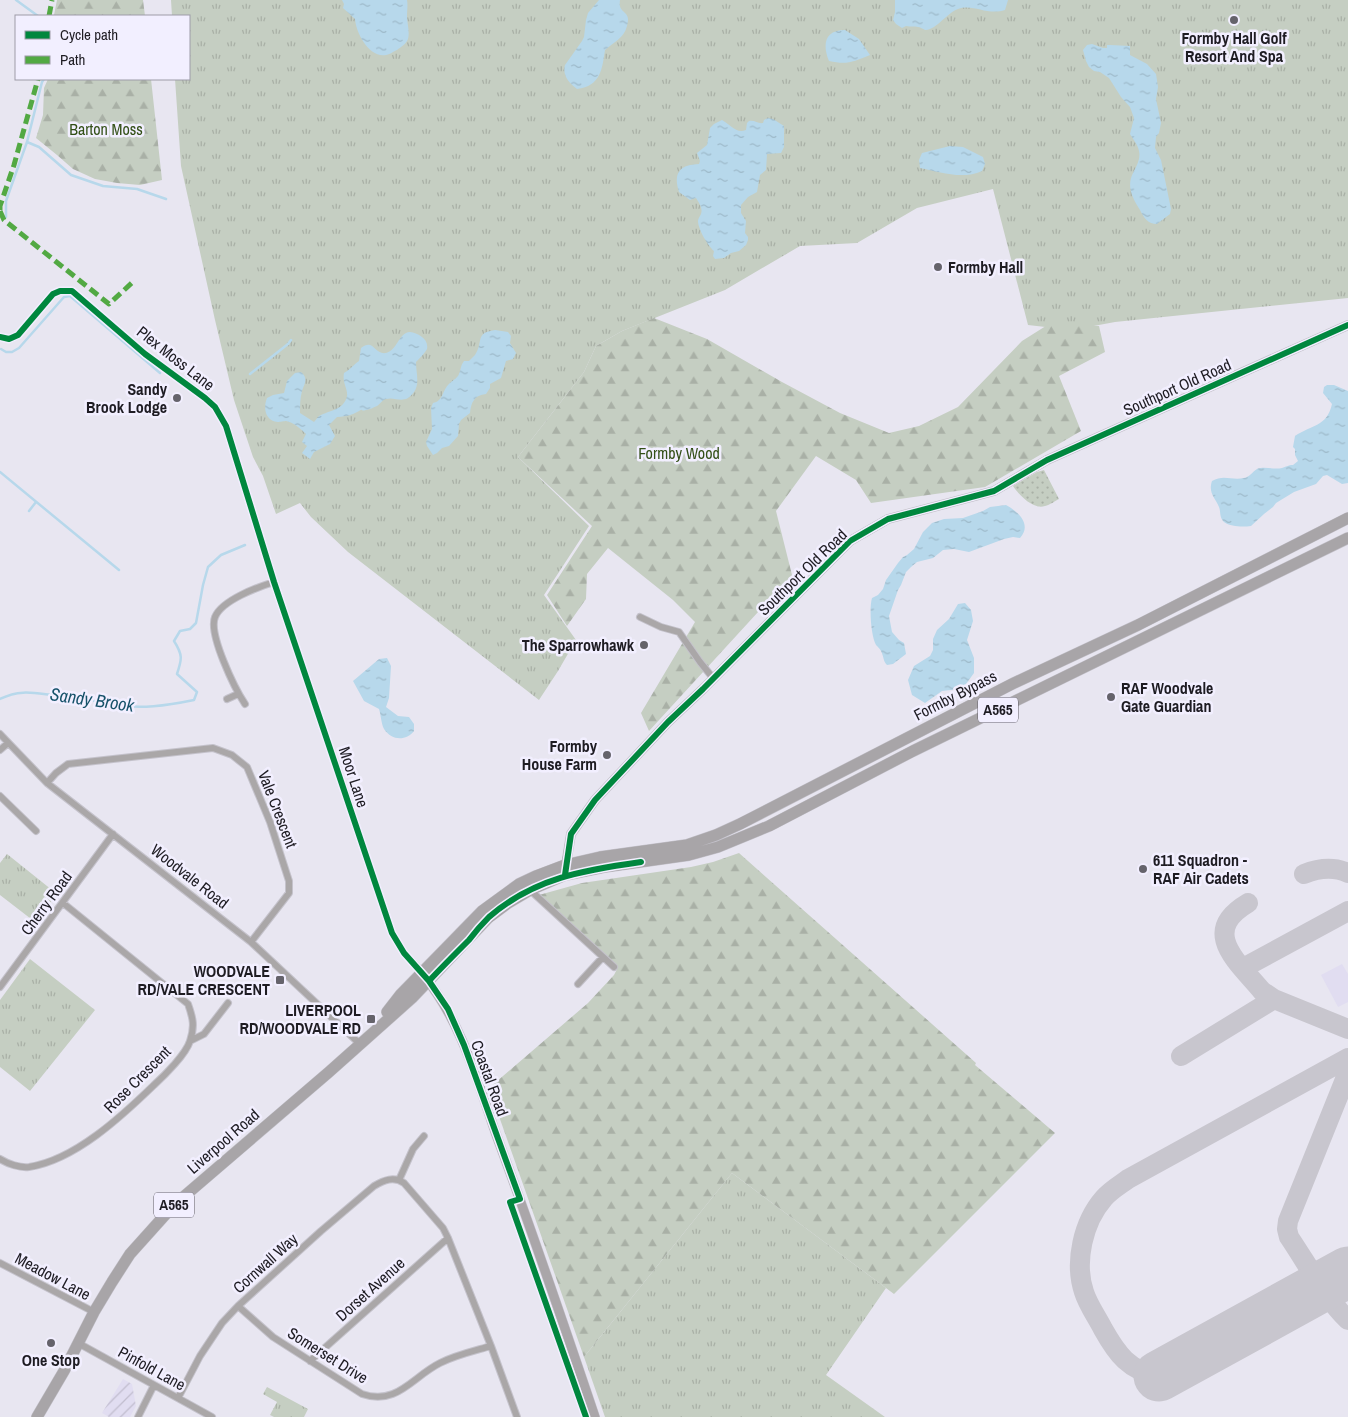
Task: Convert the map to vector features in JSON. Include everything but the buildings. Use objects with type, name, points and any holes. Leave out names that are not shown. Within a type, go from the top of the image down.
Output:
[{"type":"highway","name":"Formby Bypass","points":[[565,870],[600,857],[687,845],[740,824],[983,699],[1138,624],[1348,518]]},
{"type":"highway","name":"Formby Bypass","points":[[565,870],[604,867],[689,855],[742,838],[769,826],[913,751],[1348,538]]},
{"type":"highway","points":[[983,699],[1014,691],[1055,672],[1061,674],[1063,678]]},
{"type":"highway","name":"Liverpool Road","points":[[425,977],[482,911],[519,884],[536,876],[565,870]]},
{"type":"highway","name":"Liverpool Road","points":[[36,1417],[66,1368],[94,1312],[130,1254],[174,1205],[371,1034],[401,994],[425,977],[488,918],[508,903],[565,870]]},
{"type":"street","name":"Plex Moss Lane","points":[[0,337],[9,339],[18,335],[52,294],[60,291],[72,291],[145,354],[215,407],[226,426],[274,582]]},
{"type":"street","name":"Southport Old Road","points":[[565,870],[571,834],[595,800],[668,722],[850,541],[888,519],[994,491],[1047,460],[1348,325]]},
{"type":"street","points":[[245,704],[238,694],[217,642],[214,624],[215,617],[219,611],[240,595],[274,582]]},
{"type":"street","name":"Moor Lane","points":[[274,582],[392,933],[404,953],[425,977]]},
{"type":"street","points":[[640,617],[661,627],[679,632],[713,678]]},
{"type":"street","points":[[227,699],[238,694]]},
{"type":"street","name":"Woodvale Road","points":[[0,734],[47,783],[251,942],[360,1044]]},
{"type":"street","points":[[0,750],[8,743]]},
{"type":"street","name":"Vale Crescent","points":[[47,783],[68,764],[213,748],[232,755],[247,767],[270,822],[289,881],[289,893],[251,942]]},
{"type":"street","points":[[0,796],[36,831]]},
{"type":"street","name":"Cherry Road","points":[[0,987],[113,834]]},
{"type":"street","points":[[530,890],[614,968]]},
{"type":"street","name":"Rose Crescent","points":[[0,1159],[16,1166],[28,1167],[48,1162],[69,1153],[124,1114],[166,1073],[190,1041],[194,1023],[188,1004],[63,903]]},
{"type":"street","points":[[578,984],[602,958]]},
{"type":"street","name":"Coastal Road","points":[[425,977],[448,1009],[464,1046],[517,1190],[595,1417]]},
{"type":"street","points":[[190,1041],[204,1034],[228,1003]]},
{"type":"street","points":[[424,1136],[413,1149],[399,1180],[404,1183],[443,1228],[448,1238],[492,1346],[517,1417]]},
{"type":"street","name":"Cornwall Way","points":[[178,1398],[200,1356],[222,1324],[238,1306],[374,1186],[391,1179],[399,1180]]},
{"type":"street","name":"Dorset Avenue","points":[[310,1361],[448,1238]]},
{"type":"street","name":"Meadow Lane","points":[[0,1263],[94,1312]]},
{"type":"street","name":"Somerset Drive","points":[[238,1306],[273,1337],[362,1394],[372,1397],[392,1395],[441,1363],[462,1354],[492,1346]]},
{"type":"street","name":"Pinfold Lane","points":[[78,1343],[212,1417]]},
{"type":"street","points":[[138,1417],[154,1385]]},
{"type":"shaded area","points":[[1342,964],[1348,974],[1348,1002],[1338,1007],[1321,975]]},
{"type":"shaded area","points":[[123,1379],[132,1384],[136,1406],[130,1417],[109,1417],[102,1413]]},
{"type":"green space","points":[[57,0],[143,0],[145,15],[54,15]]},
{"type":"green space","points":[[171,0],[1348,0],[1348,298],[1115,322],[1072,330],[1028,325],[993,189],[917,208],[857,243],[800,246],[725,290],[622,331],[596,346],[584,372],[518,457],[589,526],[544,595],[576,640],[539,700],[348,552],[311,517],[300,503],[276,514],[263,476],[253,457],[234,400],[181,166],[175,80],[190,80],[190,15],[172,15]]},
{"type":"green space","name":"Barton Moss","points":[[48,80],[151,80],[162,180],[140,185],[117,183],[95,179],[73,169],[36,138],[43,115],[44,88]]},
{"type":"green space","name":"Formby Wood","points":[[654,318],[707,339],[840,413],[889,433],[919,426],[958,407],[1022,341],[1049,324],[1099,326],[1105,352],[1059,376],[1081,431],[985,487],[871,503],[856,480],[816,456],[776,511],[792,575],[649,731],[641,713],[695,622],[673,600],[608,548],[587,574],[586,599],[567,626],[547,595],[592,526],[518,457],[584,372],[596,346],[622,331]]},
{"type":"green space","points":[[1044,470],[1059,499],[1049,505],[1040,507],[1027,501],[1013,486]]},
{"type":"green space","points":[[739,853],[976,1063],[975,1065],[1055,1133],[894,1294],[732,1173],[584,1357],[489,1088],[588,1003],[614,975],[617,969],[539,895],[582,883],[691,867]]},
{"type":"green space","points":[[7,854],[57,894],[35,922],[0,895],[0,863]]},
{"type":"green space","points":[[30,959],[95,1010],[30,1091],[0,1067],[0,1000]]},
{"type":"green space","points":[[732,1173],[886,1288],[826,1375],[885,1417],[605,1417],[584,1357]]},
{"type":"green space","points":[[267,1387],[308,1409],[304,1417],[274,1417],[270,1415],[277,1402],[263,1394]]},
{"type":"water","points":[[342,0],[407,0],[409,33],[407,41],[400,48],[389,54],[380,55],[374,53],[364,43],[355,19],[343,8]]},
{"type":"water","points":[[599,0],[620,0],[621,8],[628,17],[627,26],[621,37],[605,50],[603,64],[596,80],[585,87],[577,89],[567,78],[564,69],[584,37],[588,13]]},
{"type":"water","points":[[895,0],[1008,0],[1005,10],[992,12],[969,7],[958,9],[933,28],[925,30],[920,27],[906,26],[902,28],[896,24],[893,20]]},
{"type":"water","points":[[845,30],[859,39],[870,55],[850,62],[829,61],[826,44],[829,35],[833,32]]},
{"type":"water","points":[[1092,44],[1103,48],[1107,48],[1107,45],[1130,46],[1130,55],[1147,64],[1156,74],[1158,87],[1156,99],[1161,123],[1156,137],[1155,148],[1161,160],[1171,209],[1170,214],[1157,224],[1149,222],[1145,218],[1131,193],[1131,178],[1139,157],[1138,147],[1130,134],[1134,118],[1130,107],[1109,78],[1089,67],[1083,50],[1087,45]]},
{"type":"water","points":[[768,118],[784,126],[784,147],[781,153],[767,154],[766,170],[760,175],[757,192],[748,197],[741,205],[741,213],[746,221],[745,233],[748,237],[746,245],[739,251],[731,253],[724,258],[715,259],[713,256],[714,251],[698,224],[701,214],[700,206],[696,198],[690,200],[679,192],[677,175],[682,168],[699,164],[700,161],[697,153],[707,145],[710,128],[714,124],[722,120],[736,130],[742,131],[746,130],[749,121],[763,123]]},
{"type":"water","points":[[950,146],[963,147],[983,157],[985,164],[982,171],[974,174],[959,175],[920,168],[919,160],[922,153]]},
{"type":"water","points":[[495,330],[508,332],[511,336],[510,343],[516,353],[513,359],[506,361],[501,378],[490,384],[486,394],[474,400],[470,413],[459,424],[458,436],[449,446],[442,448],[433,455],[426,442],[432,429],[431,408],[433,403],[441,398],[448,385],[458,376],[464,361],[469,361],[475,355],[484,333]]},
{"type":"water","points":[[410,332],[425,339],[427,345],[426,351],[416,362],[417,381],[414,392],[407,399],[386,399],[370,409],[362,410],[349,416],[337,417],[329,425],[335,436],[330,444],[314,452],[310,459],[302,453],[307,446],[302,442],[306,434],[291,423],[274,421],[268,417],[265,410],[267,398],[284,393],[287,381],[295,373],[301,372],[305,379],[305,384],[301,396],[300,413],[314,422],[319,416],[340,407],[347,396],[344,373],[359,361],[361,348],[369,345],[379,352],[386,353],[393,349],[403,335]]},
{"type":"water","points":[[1334,385],[1348,391],[1348,483],[1342,484],[1327,475],[1323,476],[1316,484],[1294,492],[1276,503],[1251,526],[1234,526],[1224,522],[1211,492],[1212,481],[1220,478],[1244,478],[1257,469],[1282,468],[1293,465],[1298,461],[1293,447],[1295,436],[1318,424],[1330,412],[1332,404],[1323,393],[1324,387]]},
{"type":"water","points":[[1006,505],[1022,519],[1025,528],[1020,538],[1004,539],[969,552],[954,549],[943,550],[933,558],[917,562],[906,572],[889,616],[892,632],[904,643],[906,654],[893,664],[887,665],[876,645],[873,635],[871,603],[872,598],[883,589],[886,580],[898,563],[914,549],[923,532],[932,523],[944,519],[963,518],[990,507]]},
{"type":"water","points":[[965,603],[971,610],[973,621],[967,640],[974,658],[974,673],[966,684],[959,689],[942,691],[925,703],[912,695],[908,680],[914,666],[930,656],[933,650],[933,639],[937,630],[949,619],[958,604]]},
{"type":"water","points":[[387,658],[391,666],[389,698],[386,707],[398,716],[409,717],[414,724],[414,731],[403,738],[395,738],[387,733],[383,727],[379,709],[364,701],[353,681],[379,659]]},
{"type":"waterway","points":[[16,0],[37,15]]},
{"type":"waterway","points":[[6,217],[6,201],[27,142],[43,80]]},
{"type":"waterway","points":[[27,142],[39,147],[71,175],[103,186],[137,189],[166,199]]},
{"type":"waterway","points":[[1,349],[6,352],[12,352],[19,348],[64,297],[70,296],[160,373]]},
{"type":"waterway","points":[[250,374],[291,340]]},
{"type":"waterway","points":[[0,472],[119,570]]},
{"type":"waterway","points":[[29,511],[36,502]]},
{"type":"waterway","name":"Sandy Brook","points":[[0,699],[15,694],[30,693],[74,696],[108,704],[134,707],[194,700],[197,692],[177,674],[181,657],[174,641],[180,631],[190,629],[196,623],[208,567],[221,555],[245,545]]},
{"type":"taxiway","points":[[1304,874],[1326,869],[1337,869],[1348,873]]},
{"type":"taxiway","points":[[1248,903],[1234,914],[1226,925],[1225,936],[1234,958],[1262,991],[1274,999],[1348,1029]]},
{"type":"taxiway","points":[[1243,968],[1348,911]]},
{"type":"taxiway","points":[[1181,1056],[1274,999]]},
{"type":"taxiway","points":[[1159,1376],[1149,1374],[1132,1366],[1119,1354],[1108,1338],[1086,1297],[1081,1280],[1080,1255],[1086,1230],[1097,1208],[1110,1192],[1128,1179],[1348,1058]]},
{"type":"taxiway","points":[[1348,1072],[1288,1221],[1287,1229],[1289,1237],[1317,1280],[1332,1302],[1348,1320]]},
{"type":"runway","points":[[1159,1376],[1348,1272]]},
{"type":"marked path","points":[[49,15],[52,0]]},
{"type":"marked path","points":[[0,210],[38,80]]},
{"type":"marked path","points":[[0,211],[4,220],[109,304],[135,280]]},
{"type":"cycle path","points":[[0,337],[9,339],[18,335],[53,294],[60,291],[72,291],[145,354],[205,398],[215,407],[226,426],[274,582],[392,933],[404,953],[429,981],[448,1009],[464,1045],[520,1199],[510,1202],[586,1417]]},
{"type":"cycle path","points":[[565,875],[571,834],[595,800],[668,722],[850,541],[888,519],[994,491],[1047,460],[1348,325]]},
{"type":"cycle path","points":[[429,981],[489,917],[524,893],[560,878],[600,868],[641,862]]},
{"type":"place","name":"Formby Hall Golf Resort And Spa","points":[[1234,20]]},
{"type":"place","name":"Formby Hall","points":[[938,267]]},
{"type":"place","name":"Sandy Brook Lodge","points":[[177,398]]},
{"type":"place","name":"The Sparrowhawk","points":[[644,645]]},
{"type":"place","name":"RAF Woodvale Gate Guardian","points":[[1111,697]]},
{"type":"place","name":"Formby House Farm","points":[[607,755]]},
{"type":"place","name":"611 Squadron - RAF Air Cadets","points":[[1143,869]]},
{"type":"place","name":"WOODVALE RD/VALE CRESCENT","points":[[280,980]]},
{"type":"place","name":"LIVERPOOL RD/WOODVALE RD","points":[[371,1019]]},
{"type":"place","name":"One Stop","points":[[51,1343]]}]
